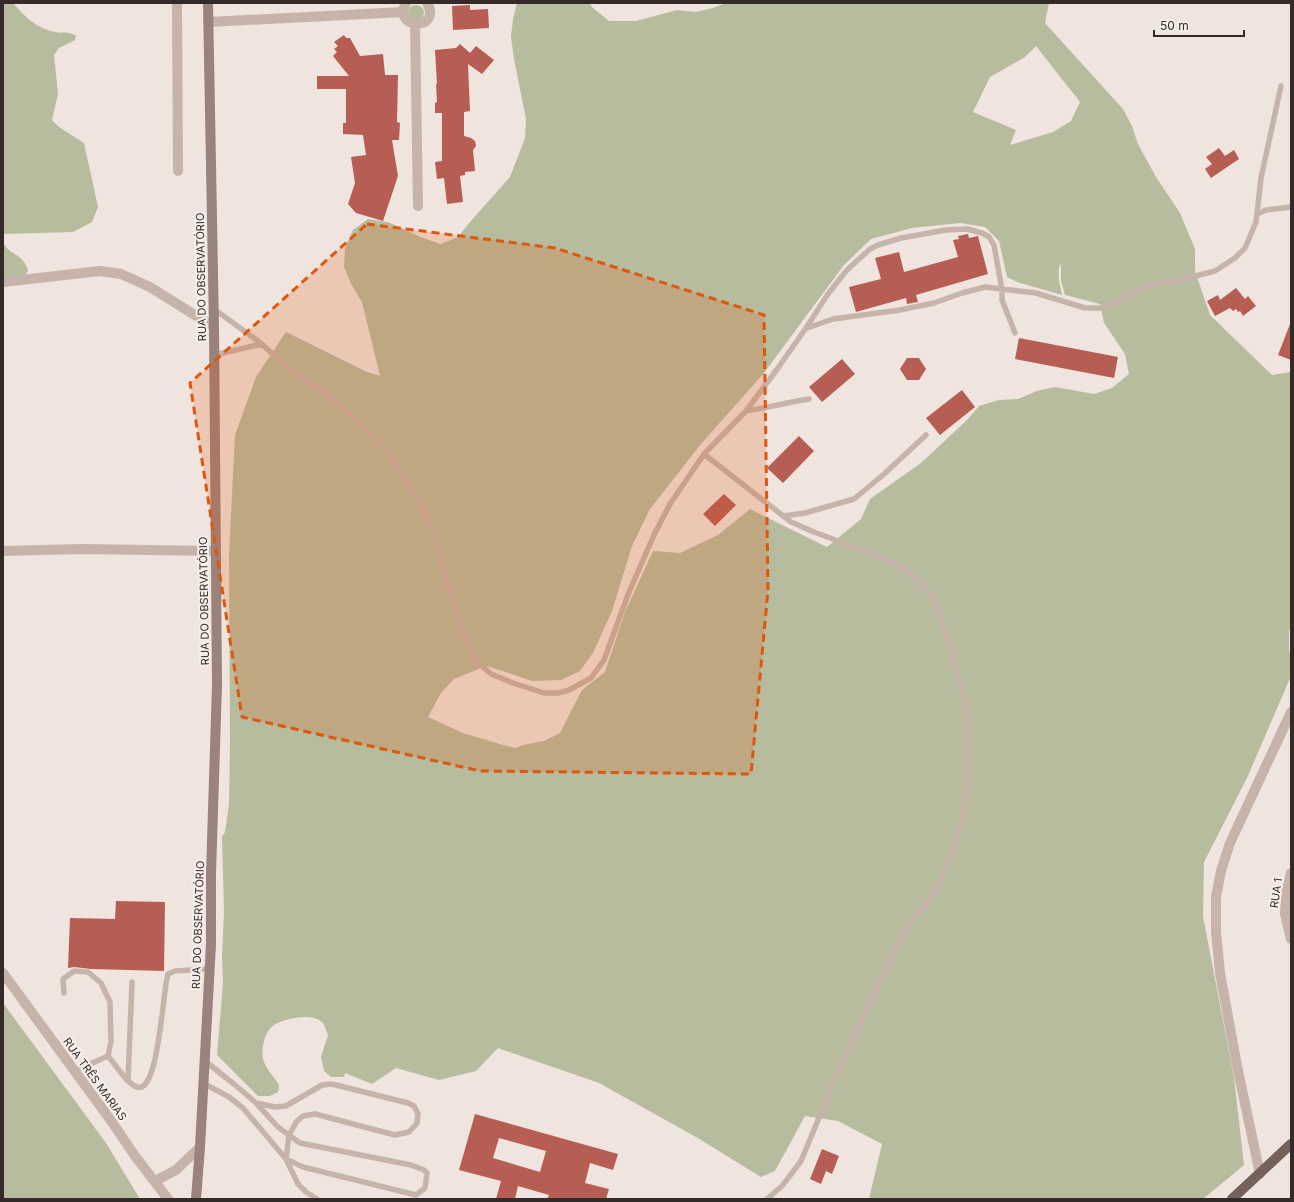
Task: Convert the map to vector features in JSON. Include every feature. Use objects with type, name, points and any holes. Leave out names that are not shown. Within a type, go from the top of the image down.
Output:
[{"type":"main road","points":[[1232,1199],[1291,1144]]},
{"type":"street","points":[[177,3],[178,171]]},
{"type":"street","name":"RUA DO OBSERVATÓRIO","points":[[196,1199],[209,969],[217,685],[214,327],[208,3]]},
{"type":"street","points":[[208,22],[239,22],[405,7],[407,20],[414,24],[423,23],[429,16],[430,8],[427,3]]},
{"type":"street","points":[[414,24],[418,206]]},
{"type":"street","points":[[3,282],[100,271],[121,274],[150,287],[214,327]]},
{"type":"street","points":[[3,551],[215,551]]},
{"type":"street","points":[[1260,1174],[1237,1066],[1220,973],[1216,932],[1216,897],[1221,872],[1230,843],[1291,712]]},
{"type":"street","name":"RUA 1","points":[[1291,873],[1286,894],[1285,914],[1291,939]]},
{"type":"street","name":"RUA TRÊS MARIAS","points":[[3,973],[135,1156],[168,1199]]},
{"type":"street","points":[[155,1181],[176,1170],[200,1146]]},
{"type":"lane","points":[[806,328],[833,319],[900,310],[934,303],[985,287],[1036,293],[1085,308],[1104,308],[1145,287],[1215,271],[1235,258],[1246,248],[1256,222],[1262,178],[1281,86]]},
{"type":"lane","points":[[1257,214],[1266,210],[1291,207]]},
{"type":"lane","points":[[213,309],[262,344],[285,366],[334,400],[382,444],[413,490],[435,535],[448,586],[464,635],[474,659],[491,674],[544,693],[558,693],[569,690],[591,678],[604,660],[629,592],[654,535],[670,504],[704,454],[746,410],[806,328],[828,294],[847,270],[862,255],[878,245],[901,238],[946,230],[967,229],[982,233],[989,237],[994,246],[1002,290],[1002,300],[1015,333]]},
{"type":"lane","points":[[214,354],[262,344]]},
{"type":"lane","points":[[746,410],[767,408],[791,401],[809,399]]},
{"type":"lane","points":[[783,516],[805,513],[854,499],[883,475],[926,435]]},
{"type":"lane","points":[[704,454],[791,522],[879,556],[910,573],[930,594],[941,618],[966,707],[969,747],[966,797],[962,824],[951,855],[938,886],[928,903],[912,919],[898,943],[843,1060],[801,1161],[782,1186],[767,1199]]},
{"type":"lane","points":[[64,993],[63,979],[74,971],[88,972],[101,982],[110,1002],[111,1041],[108,1056],[128,1082],[137,1088],[142,1087],[147,1082],[155,1059],[163,1012],[165,981],[168,974],[175,971],[209,969]]},
{"type":"lane","points":[[128,1082],[132,982]]},
{"type":"lane","points":[[75,1071],[108,1056]]},
{"type":"lane","points":[[204,1061],[256,1103],[278,1128],[300,1143],[411,1165],[424,1170],[427,1173],[425,1188],[416,1195],[304,1167],[286,1159]]},
{"type":"lane","points":[[203,1083],[229,1097],[243,1108],[286,1159],[298,1184],[306,1192],[318,1199]]},
{"type":"lane","points":[[256,1103],[275,1107],[286,1106],[322,1085],[332,1084],[408,1103],[414,1106],[418,1114],[416,1123],[410,1132],[395,1135],[315,1114],[303,1116],[297,1121],[289,1135],[286,1159]]},
{"type":"highlighted area","points":[[367,224],[555,248],[764,315],[768,590],[751,774],[480,771],[242,717],[190,383]]},
{"type":"green space","points":[[3,3],[13,3],[22,13],[42,28],[55,32],[71,33],[76,36],[75,40],[59,48],[54,55],[58,94],[52,120],[59,127],[84,143],[98,207],[92,222],[73,232],[3,234]]},
{"type":"green space","points":[[517,3],[589,3],[609,21],[636,21],[677,10],[695,12],[726,3],[1049,3],[1045,23],[1123,109],[1132,126],[1138,144],[1156,177],[1180,213],[1195,249],[1195,271],[1210,315],[1272,375],[1291,372],[1291,626],[1289,631],[1289,650],[1291,656],[1291,676],[1247,778],[1204,862],[1203,916],[1234,1078],[1244,1165],[1203,1199],[869,1199],[882,1144],[838,1121],[805,1116],[775,1171],[761,1177],[696,1137],[599,1083],[498,1048],[476,1071],[439,1080],[396,1068],[372,1084],[345,1073],[344,1077],[331,1077],[324,1071],[321,1057],[328,1035],[323,1023],[313,1018],[299,1017],[279,1022],[271,1028],[265,1037],[262,1053],[264,1062],[279,1085],[278,1092],[270,1096],[258,1096],[217,1055],[223,983],[222,957],[224,911],[222,837],[225,832],[229,804],[229,554],[235,435],[256,377],[286,332],[367,372],[380,376],[362,302],[351,284],[344,267],[345,248],[353,230],[368,219],[388,222],[423,238],[441,244],[458,237],[510,177],[525,138],[526,119],[511,37]],"holes":[[[1036,46],[1080,102],[1071,121],[1053,132],[1010,145],[1016,130],[973,112],[990,77],[1025,57]],[[960,223],[985,227],[999,241],[1007,277],[1017,282],[1062,295],[1059,283],[1059,270],[1061,263],[1061,281],[1065,295],[1100,304],[1104,323],[1125,354],[1129,374],[1112,388],[1094,394],[1055,387],[1037,391],[1018,399],[999,400],[979,406],[966,421],[921,463],[870,499],[861,519],[827,547],[750,509],[718,535],[680,553],[653,551],[625,612],[605,672],[582,690],[560,733],[544,741],[515,748],[463,733],[428,717],[441,693],[454,679],[486,666],[532,681],[561,680],[580,671],[593,653],[612,611],[632,546],[650,509],[701,444],[764,373],[844,265],[871,239],[912,228]]]},
{"type":"green space","points":[[416,5],[423,10],[424,13],[419,20],[416,21],[409,16],[408,13],[413,6]]},
{"type":"green space","points":[[3,242],[9,250],[20,257],[26,265],[28,271],[23,278],[3,286]]},
{"type":"green space","points":[[3,1003],[106,1143],[140,1199],[3,1199]]},
{"type":"building","points":[[470,5],[470,10],[488,9],[489,28],[453,30],[452,6]]},
{"type":"building","points":[[344,35],[346,38],[350,38],[360,56],[383,54],[385,75],[398,75],[397,122],[400,123],[399,140],[392,140],[398,176],[383,221],[356,213],[348,204],[355,183],[351,157],[366,155],[363,135],[343,134],[343,123],[346,123],[346,89],[317,89],[317,76],[349,76],[333,56],[337,52],[334,49],[338,46],[334,42]]},
{"type":"building","points":[[460,44],[470,53],[476,46],[494,60],[482,74],[468,64],[470,111],[464,112],[464,136],[475,141],[476,146],[473,150],[475,171],[465,172],[465,175],[460,176],[463,202],[447,204],[444,178],[437,179],[435,162],[442,161],[442,113],[435,113],[435,103],[437,102],[437,84],[435,50],[456,48]]},
{"type":"building","points":[[1219,148],[1225,156],[1234,150],[1239,159],[1211,178],[1205,169],[1212,164],[1206,157]]},
{"type":"building","points":[[968,234],[969,238],[978,236],[988,274],[916,295],[918,302],[907,304],[906,298],[856,312],[849,287],[881,279],[875,258],[899,252],[904,272],[958,257],[953,240],[959,239],[958,236]]},
{"type":"building","points":[[1236,288],[1245,299],[1248,296],[1256,306],[1243,316],[1240,311],[1238,312],[1236,309],[1233,311],[1230,308],[1215,316],[1207,301],[1218,295],[1220,300]]},
{"type":"building","points":[[1291,324],[1291,360],[1278,355]]},
{"type":"building","points":[[1019,338],[1118,357],[1114,378],[1015,359]]},
{"type":"building","points":[[907,358],[919,358],[926,369],[919,380],[907,380],[900,369]]},
{"type":"building","points":[[842,359],[855,374],[822,402],[809,387]]},
{"type":"building","points":[[962,390],[975,407],[940,435],[926,418]]},
{"type":"building","points":[[799,436],[814,451],[783,483],[767,468]]},
{"type":"building","points":[[724,494],[736,505],[715,526],[703,514]]},
{"type":"building","points":[[116,901],[165,902],[164,971],[68,968],[70,918],[115,919]]},
{"type":"building","points":[[475,1114],[618,1154],[613,1170],[590,1163],[585,1183],[609,1189],[606,1199],[547,1199],[549,1195],[518,1186],[515,1199],[496,1199],[501,1181],[459,1170]],"holes":[[[499,1138],[546,1151],[540,1172],[493,1158]]]},
{"type":"building","points":[[822,1149],[839,1156],[832,1174],[826,1171],[821,1184],[810,1179]]}]
